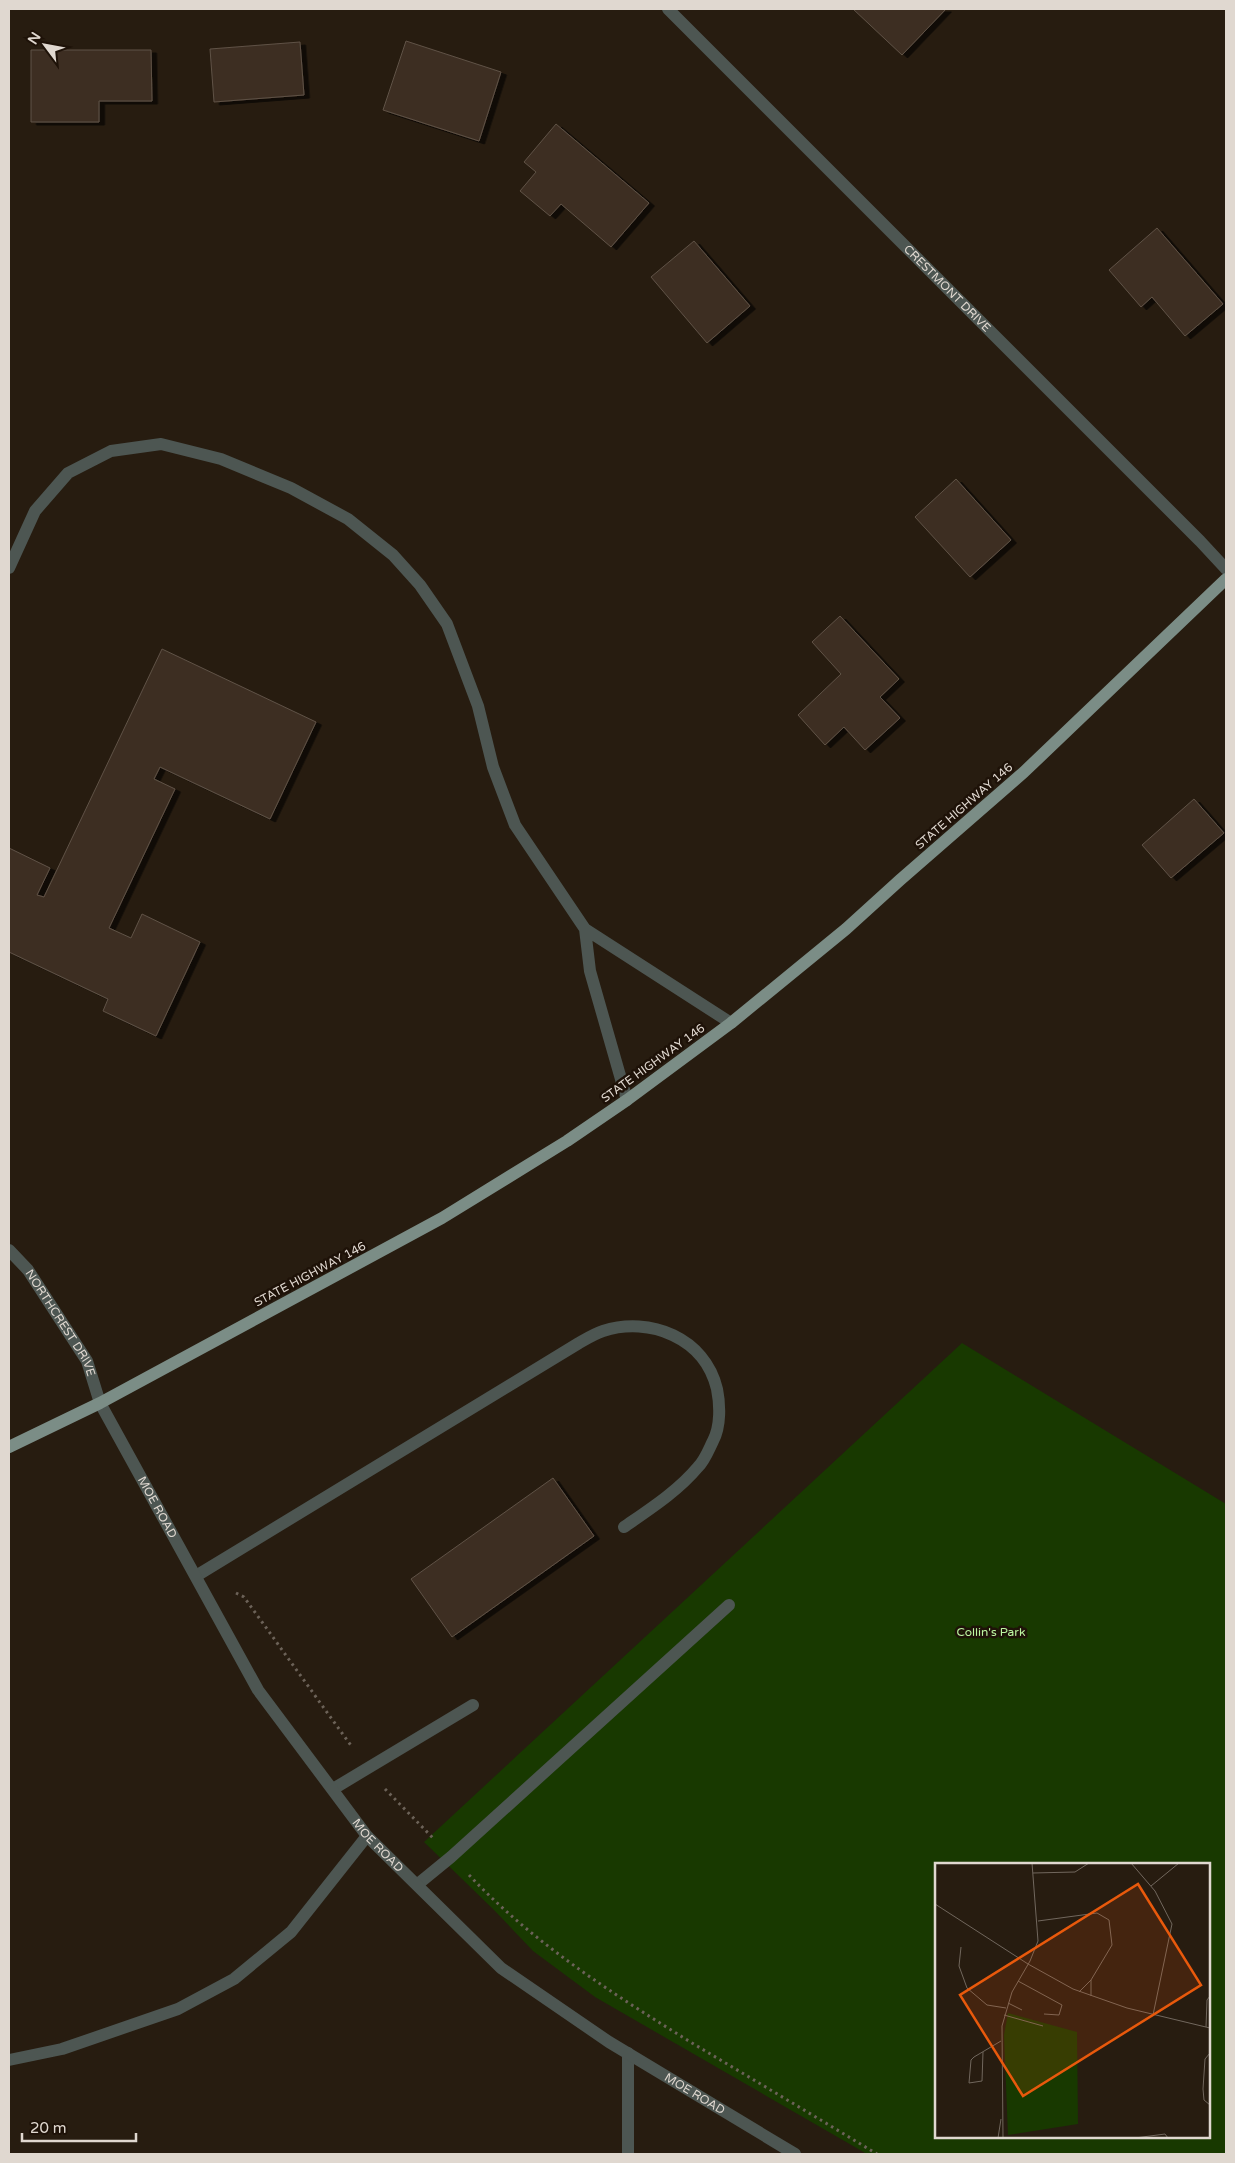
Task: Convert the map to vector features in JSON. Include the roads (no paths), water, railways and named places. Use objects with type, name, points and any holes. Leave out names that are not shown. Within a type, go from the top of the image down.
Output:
[{"type":"main road","name":"STATE HIGHWAY 146","points":[[9,1447],[100,1403],[442,1218],[567,1141],[627,1100],[731,1023],[846,929],[1018,777],[1226,579]]},
{"type":"street","name":"CRESTMONT DRIVE","points":[[668,9],[1226,569]]},
{"type":"street","points":[[9,568],[35,511],[68,473],[111,451],[161,444],[221,459],[291,488],[348,519],[393,555],[420,585],[447,624],[478,706],[493,767],[515,825],[585,929],[731,1023]]},
{"type":"street","points":[[585,929],[590,971],[627,1100]]},
{"type":"street","name":"NORTHCREST DRIVE","points":[[9,1250],[28,1270],[87,1361],[100,1403]]},
{"type":"street","points":[[196,1576],[579,1342],[603,1331],[639,1326],[665,1330],[695,1349],[713,1372],[720,1404],[715,1438],[699,1467],[663,1500],[624,1527]]},
{"type":"street","name":"MOE ROAD","points":[[100,1403],[258,1690],[367,1836],[418,1884],[501,1968],[628,2054],[795,2154]]},
{"type":"street","points":[[418,1884],[451,1857],[729,1605]]},
{"type":"street","points":[[333,1789],[473,1705]]},
{"type":"street","points":[[9,2060],[62,2050],[178,2009],[234,1979],[291,1932],[367,1836]]},
{"type":"street","points":[[628,2054],[628,2154]]},
{"type":"park label","name":"Collin's Park","points":[[991,1632]]}]
